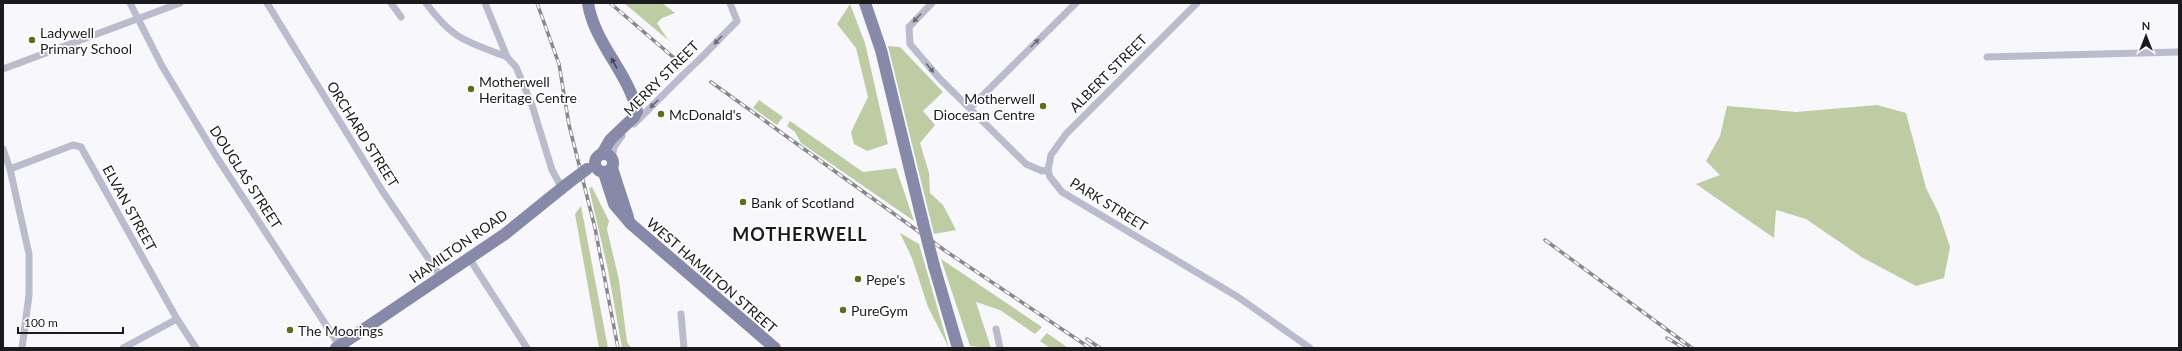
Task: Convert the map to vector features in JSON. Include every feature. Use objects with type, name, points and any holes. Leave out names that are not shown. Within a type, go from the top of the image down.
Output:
[{"type":"main road","points":[[588,3],[590,15],[597,34],[620,74],[637,111],[634,117],[610,140],[602,164]]},
{"type":"main road","points":[[865,3],[881,50],[934,266],[958,348]]},
{"type":"main road","name":"HAMILTON ROAD","points":[[339,347],[505,234],[565,186],[602,164]]},
{"type":"main road","name":"WEST HAMILTON STREET","points":[[602,164],[614,204],[630,224],[775,348]]},
{"type":"street","name":"DOUGLAS STREET","points":[[130,3],[137,19],[216,156],[339,347]]},
{"type":"street","points":[[3,69],[180,3]]},
{"type":"street","name":"ORCHARD STREET","points":[[268,3],[383,192],[441,277]]},
{"type":"street","points":[[391,3],[401,18]]},
{"type":"street","points":[[426,3],[441,24],[454,35],[507,57]]},
{"type":"street","points":[[485,3],[507,57],[516,67],[532,105],[552,170],[565,186]]},
{"type":"street","name":"MERRY STREET","points":[[602,164],[618,140],[737,21],[730,3]]},
{"type":"street","points":[[932,3],[909,27],[908,36],[910,44],[939,78],[1026,164],[1042,171],[1048,170]]},
{"type":"street","points":[[970,108],[1076,3]]},
{"type":"street","name":"ALBERT STREET","points":[[1048,170],[1051,155],[1066,134],[1197,3]]},
{"type":"street","points":[[1987,57],[2179,52]]},
{"type":"street","name":"ELVAN STREET","points":[[10,169],[73,145],[81,146],[177,319],[196,348]]},
{"type":"street","points":[[3,149],[10,169],[29,254],[29,295],[22,348]]},
{"type":"street","name":"PARK STREET","points":[[1048,170],[1050,177],[1062,192],[1238,297],[1310,348]]},
{"type":"street","points":[[469,258],[527,348]]},
{"type":"street","points":[[681,314],[684,348]]},
{"type":"street","points":[[123,348],[177,319]]},
{"type":"street","points":[[996,329],[1000,348]]},
{"type":"green space","points":[[624,3],[662,3],[675,13],[662,18],[657,23],[668,40]]},
{"type":"green space","points":[[850,4],[865,43],[888,144],[867,151],[854,144],[851,132],[868,97],[856,48],[837,24]]},
{"type":"green space","points":[[888,46],[900,47],[943,92],[923,111],[935,125],[920,143],[929,173],[930,193],[943,205],[956,230],[934,234]]},
{"type":"green space","points":[[759,100],[783,117],[777,125],[753,108]]},
{"type":"green space","points":[[1877,105],[1906,113],[1926,188],[1939,214],[1950,247],[1944,278],[1916,286],[1863,258],[1806,219],[1776,210],[1774,238],[1696,184],[1720,175],[1706,161],[1720,136],[1727,106],[1796,112]]},
{"type":"green space","points":[[790,121],[863,172],[896,168],[914,221],[801,143],[795,132],[787,126]]},
{"type":"green space","points":[[592,187],[609,221],[607,229],[619,280],[627,342],[631,348],[622,348],[608,270],[589,188]]},
{"type":"green space","points":[[581,206],[608,348],[599,348],[575,214]]},
{"type":"green space","points":[[900,233],[919,244],[949,348],[928,307],[912,258]]},
{"type":"green space","points":[[941,259],[1042,327],[1035,334],[1000,310],[976,302],[991,348],[970,346]]},
{"type":"green space","points":[[1047,333],[1068,348],[1050,348],[1040,341]]},
{"type":"railway","points":[[537,3],[559,64],[569,125],[595,228],[618,348]]},
{"type":"railway","points":[[610,3],[680,63]]},
{"type":"railway","points":[[711,82],[947,252],[1090,348]]},
{"type":"railway","points":[[1545,240],[1692,348]]},
{"type":"railway","points":[[1667,338],[1684,348]]},
{"type":"railway","points":[[1087,339],[1100,348]]},
{"type":"place","name":"Ladywell Primary School","points":[[32,40]]},
{"type":"place","name":"Motherwell Heritage Centre","points":[[471,89]]},
{"type":"place","name":"Motherwell Diocesan Centre","points":[[1043,106]]},
{"type":"place","name":"McDonald's","points":[[661,114]]},
{"type":"place","name":"Bank of Scotland","points":[[743,202]]},
{"type":"place","name":"Pepe's","points":[[858,279]]},
{"type":"place","name":"PureGym","points":[[843,310]]},
{"type":"place","name":"The Moorings","points":[[290,330]]},
{"type":"district","name":"MOTHERWELL","points":[[800,234]]}]
